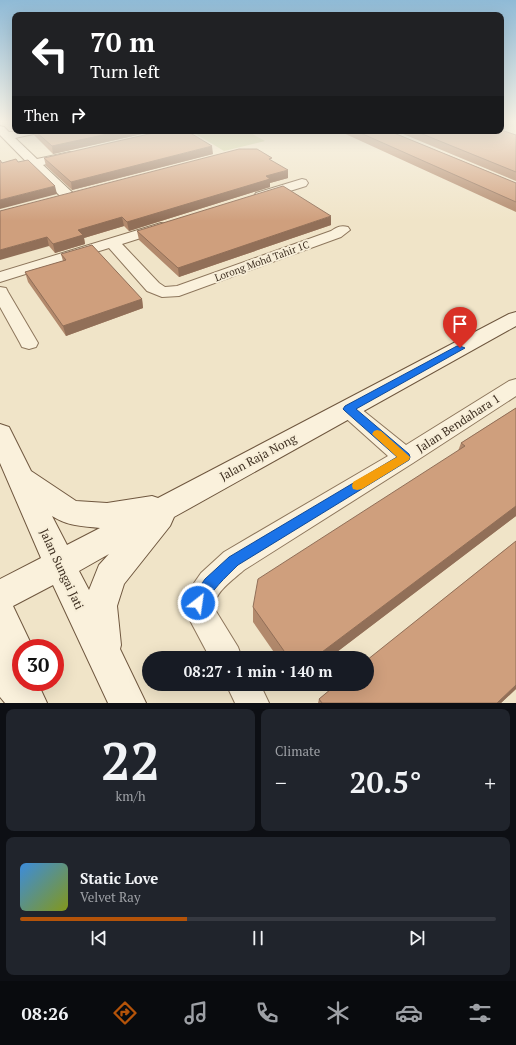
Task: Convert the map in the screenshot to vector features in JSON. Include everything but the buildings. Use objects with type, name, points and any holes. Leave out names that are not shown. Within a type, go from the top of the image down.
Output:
[{"type":"main road","name":"Jalan Raja Nong","points":[[0,596],[516,318]]},
{"type":"main road","name":"Jalan Sungai Jati","points":[[0,434],[60,565],[126,703]]},
{"type":"main road","points":[[21,479],[71,512],[107,516],[171,505]]},
{"type":"main road","points":[[106,661],[100,606],[110,576],[138,541],[171,505]]},
{"type":"main road","points":[[0,616],[12,642]]},
{"type":"main road","points":[[0,670],[2,670],[28,703]]},
{"type":"main road","points":[[34,691],[40,703]]},
{"type":"street","points":[[26,155],[69,197]]},
{"type":"street","points":[[34,163],[71,155]]},
{"type":"street","points":[[250,199],[302,183]]},
{"type":"street","points":[[54,201],[83,194]]},
{"type":"street","points":[[0,277],[178,222]]},
{"type":"street","name":"Lorong Mohd Tahir 1C","points":[[112,242],[153,287],[162,292],[179,291],[336,234],[343,230]]},
{"type":"street","points":[[0,292],[29,343]]},
{"type":"street","name":"Jalan Bendahara 1","points":[[223,651],[199,611],[198,603],[200,596],[210,584],[234,561],[405,457],[516,386]]},
{"type":"street","points":[[348,409],[405,457]]},
{"type":"street","points":[[246,691],[253,703]]},
{"type":"slow traffic","points":[[357,486],[405,457],[377,434]]},
{"type":"route","points":[[198,603],[200,596],[210,584],[234,561],[405,457],[348,409],[460,348]]}]
